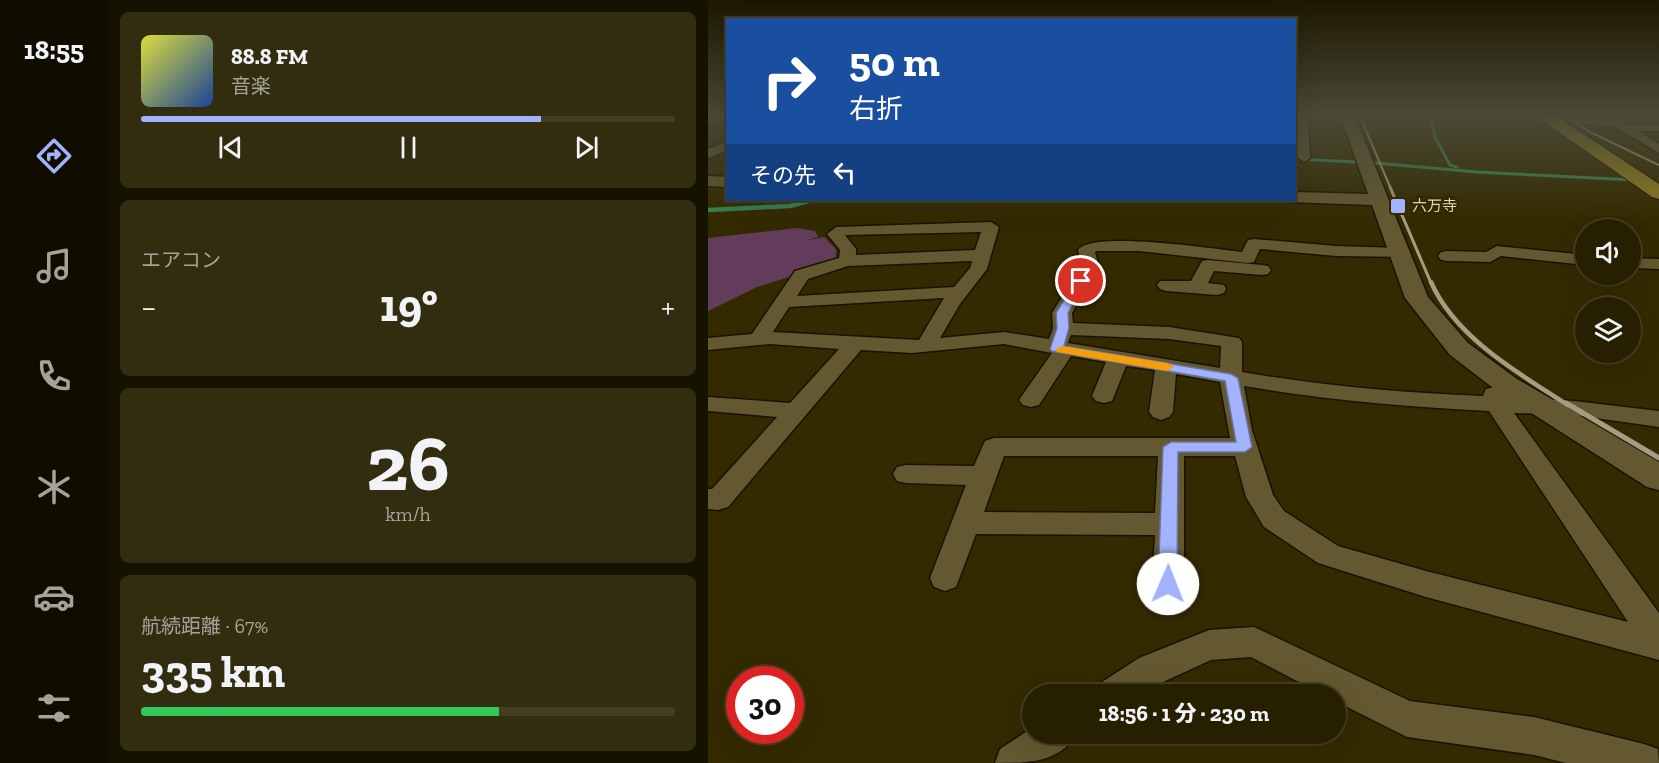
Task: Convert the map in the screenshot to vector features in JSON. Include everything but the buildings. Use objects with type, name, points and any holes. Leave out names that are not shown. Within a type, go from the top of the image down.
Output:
[{"type":"highway","points":[[1593,150],[1645,184]]},
{"type":"street","points":[[1303,150],[1304,158]]},
{"type":"street","points":[[1361,150],[1417,298],[1438,327],[1502,394],[1659,643]]},
{"type":"street","points":[[708,181],[726,182]]},
{"type":"street","points":[[1296,198],[1380,200]]},
{"type":"street","points":[[847,261],[848,249],[835,234],[842,230],[991,227],[978,269],[958,292],[926,345]]},
{"type":"street","points":[[1031,400],[1061,342],[1062,313],[1090,266],[1086,250],[1095,245],[1130,248],[1139,246],[1248,258],[1254,244],[1401,254]]},
{"type":"street","points":[[1257,290],[1269,245]]},
{"type":"street","points":[[1447,256],[1490,257],[1497,251],[1575,259]]},
{"type":"street","points":[[759,338],[801,275],[847,261],[982,255]]},
{"type":"street","points":[[1641,263],[1659,264]]},
{"type":"street","points":[[1197,287],[1208,265],[1262,270]]},
{"type":"street","points":[[1166,285],[1217,289]]},
{"type":"street","points":[[783,302],[958,292]]},
{"type":"street","points":[[708,344],[759,338],[912,347],[1004,338],[1061,342],[1145,330],[1204,336],[1232,342],[1231,378],[1245,447],[1260,497],[1274,519],[1329,555],[1426,584],[1659,643]]},
{"type":"street","points":[[1061,342],[1118,359],[1301,389],[1407,400],[1502,394],[1541,406],[1659,419]]},
{"type":"street","points":[[708,499],[718,500],[854,345]]},
{"type":"street","points":[[1104,396],[1118,359]]},
{"type":"street","points":[[1161,412],[1166,367]]},
{"type":"street","points":[[708,404],[796,411]]},
{"type":"street","points":[[1541,406],[1659,478]]},
{"type":"street","points":[[945,578],[994,447],[1245,447]]},
{"type":"street","points":[[1168,584],[1171,447]]},
{"type":"street","points":[[906,474],[983,476]]},
{"type":"street","points":[[965,523],[1169,524]]},
{"type":"street","points":[[1130,684],[1151,670],[1209,645],[1254,642],[1339,684]]},
{"type":"street","points":[[1346,688],[1407,718],[1534,736],[1644,763]]},
{"type":"street","points":[[1014,763],[1042,744]]},
{"type":"shaded area","points":[[797,228],[815,231],[818,237],[805,241],[824,237],[836,249],[836,262],[757,287],[708,311],[708,238]]},
{"type":"waterway","points":[[1442,150],[1450,165],[1457,167]]},
{"type":"waterway","points":[[1296,159],[1357,162]]},
{"type":"waterway","points":[[1375,163],[1477,172],[1635,180]]},
{"type":"waterway","points":[[708,210],[790,206],[808,201]]},
{"type":"railway","points":[[1374,150],[1391,189]]},
{"type":"railway","points":[[1627,150],[1659,165]]},
{"type":"railway","points":[[1390,187],[1431,283]]},
{"type":"railway","points":[[1431,282],[1442,302],[1472,337],[1509,367],[1568,405]]},
{"type":"railway","points":[[1566,403],[1659,458]]},
{"type":"slow traffic","points":[[1062,349],[1167,367]]},
{"type":"place","name":"六万寺","points":[[1398,206]]},
{"type":"route","points":[[1081,281],[1062,313],[1063,328],[1056,349],[1231,378],[1245,447],[1171,447],[1168,584]]}]
